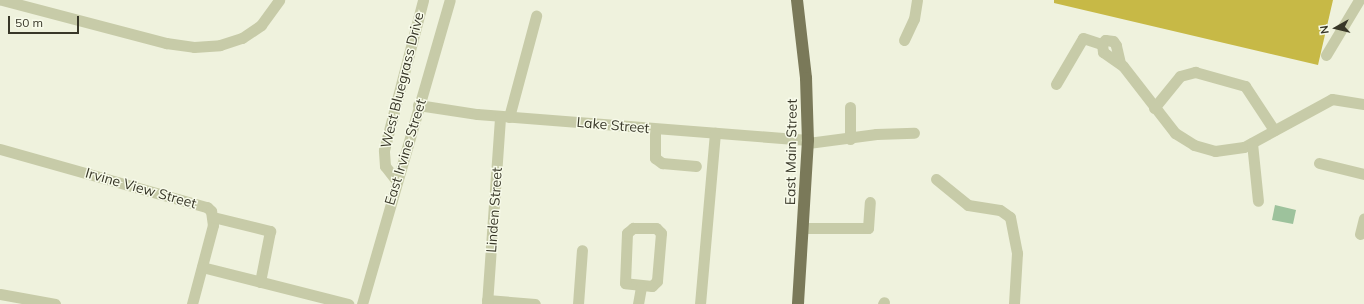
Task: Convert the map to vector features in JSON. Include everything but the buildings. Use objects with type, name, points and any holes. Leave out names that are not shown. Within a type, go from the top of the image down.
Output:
[{"type":"main road","name":"East Main Street","points":[[797,0],[806,78],[808,141],[804,228],[798,304]]},
{"type":"street","points":[[2,0],[166,43],[194,47],[220,45],[248,35],[261,25],[279,0]]},
{"type":"street","name":"West Bluegrass Drive","points":[[396,180],[385,166],[384,150],[422,0]]},
{"type":"street","name":"East Irvine Street","points":[[362,304],[396,180],[450,0]]},
{"type":"street","points":[[904,40],[914,19],[917,0]]},
{"type":"street","points":[[1326,55],[1359,0]]},
{"type":"street","name":"Linden Street","points":[[487,302],[505,117],[536,16]]},
{"type":"street","points":[[1056,84],[1083,38],[1102,44],[1105,40],[1113,41],[1120,63],[1175,133],[1194,145],[1226,151],[1252,143],[1332,99],[1364,104]]},
{"type":"street","points":[[1154,108],[1180,76],[1195,72],[1245,86],[1274,130]]},
{"type":"street","name":"Lake Street","points":[[418,105],[505,117],[808,141],[850,139],[876,134],[914,133]]},
{"type":"street","points":[[850,107],[850,139]]},
{"type":"street","points":[[655,129],[655,158],[662,162],[696,166]]},
{"type":"street","points":[[700,304],[715,133]]},
{"type":"street","points":[[1252,143],[1258,201]]},
{"type":"street","name":"Irvine View Street","points":[[0,149],[200,204],[211,211],[213,217],[192,304]]},
{"type":"street","points":[[1320,163],[1364,174]]},
{"type":"street","points":[[936,179],[960,200],[983,208],[1006,212],[1013,224],[1017,264],[1014,304]]},
{"type":"street","points":[[804,228],[868,228],[870,202]]},
{"type":"street","points":[[213,217],[270,231],[260,282]]},
{"type":"street","points":[[1360,234],[1364,218]]},
{"type":"street","points":[[633,228],[656,228],[661,233],[657,281],[652,286],[641,286],[629,285],[624,278],[627,233],[633,228]]},
{"type":"street","points":[[578,304],[582,250]]},
{"type":"street","points":[[202,267],[348,304]]},
{"type":"street","points":[[638,304],[641,286]]},
{"type":"street","points":[[0,294],[55,304]]},
{"type":"street","points":[[487,302],[535,304]]},
{"type":"green space","points":[[1275,205],[1296,210],[1293,224],[1272,220]]}]
